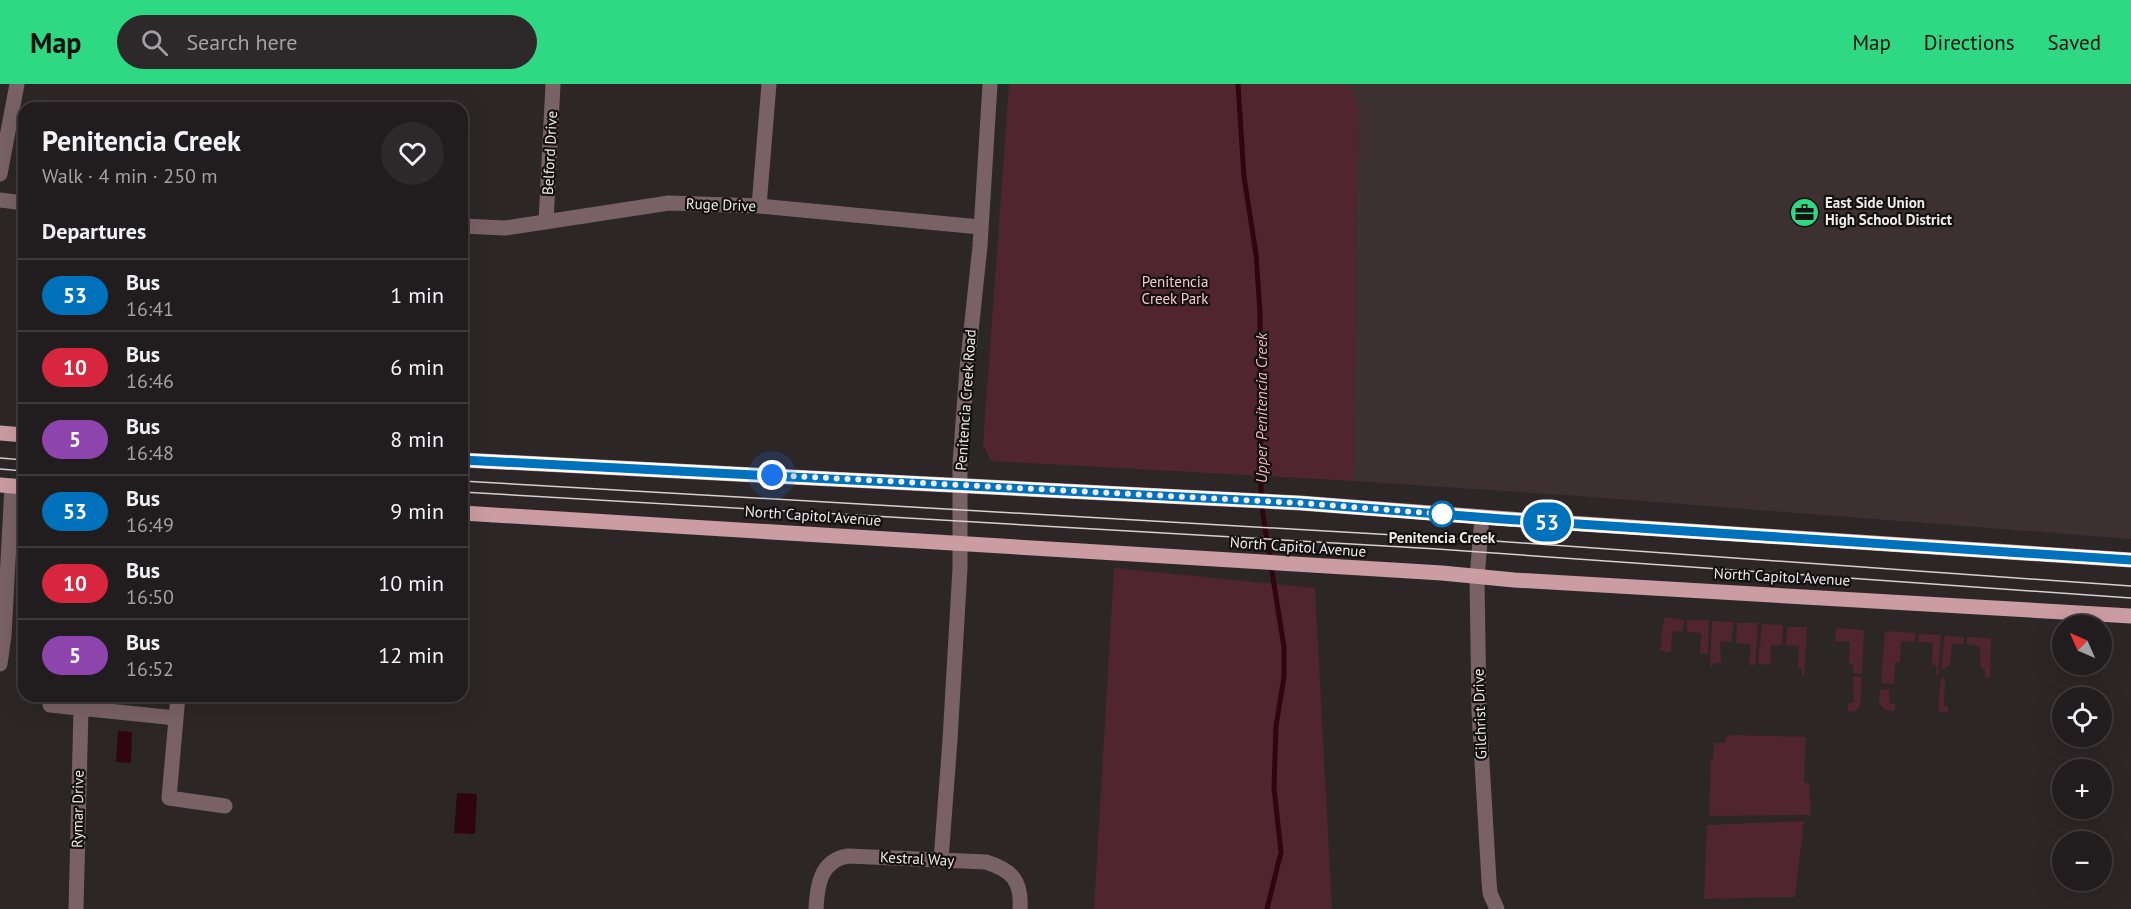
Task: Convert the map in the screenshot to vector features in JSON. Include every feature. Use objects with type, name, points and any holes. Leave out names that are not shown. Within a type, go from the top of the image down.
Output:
[{"type":"main road","points":[[0,433],[18,434]]},
{"type":"main road","points":[[468,460],[1300,503],[2131,560]]},
{"type":"main road","name":"North Capitol Avenue","points":[[468,513],[1442,573],[1477,578],[2131,616]]},
{"type":"street","points":[[0,174],[17,84]]},
{"type":"street","name":"Belford Drive","points":[[546,222],[553,84]]},
{"type":"street","points":[[759,206],[769,84]]},
{"type":"street","name":"Penitencia Creek Road","points":[[941,860],[950,740],[967,369],[990,84]]},
{"type":"street","points":[[0,201],[18,202]]},
{"type":"street","name":"Ruge Drive","points":[[468,226],[505,228],[669,203],[759,206],[980,227]]},
{"type":"street","points":[[0,664],[4,636],[12,486]]},
{"type":"street","name":"Gilchrist Drive","points":[[1482,517],[1477,578],[1479,711],[1490,893],[1497,909]]},
{"type":"street","points":[[177,702],[169,798],[225,806]]},
{"type":"street","points":[[50,705],[176,718]]},
{"type":"street","name":"Rymar Drive","points":[[76,909],[81,709]]},
{"type":"street","name":"Kestral Way","points":[[816,909],[818,884],[823,872],[832,862],[848,856],[986,862],[1002,867],[1011,875],[1018,885],[1021,897],[1020,909]]},
{"type":"shaded area","points":[[1349,84],[2131,84],[2131,539],[1353,481],[1358,106]]},
{"type":"shaded area","points":[[118,731],[132,732],[131,763],[116,762]]},
{"type":"shaded area","points":[[457,793],[477,794],[475,834],[454,833]]},
{"type":"green space","name":"Penitencia Creek Park","points":[[1009,84],[1349,84],[1358,106],[1353,481],[991,461],[983,445]]},
{"type":"green space","points":[[1114,568],[1315,588],[1332,909],[1094,909]]},
{"type":"green space","points":[[1664,617],[1685,620],[1682,632],[1672,631],[1671,653],[1660,650]]},
{"type":"green space","points":[[1687,620],[1709,620],[1708,654],[1700,654],[1701,633],[1687,632]]},
{"type":"green space","points":[[1712,621],[1734,622],[1731,642],[1720,641],[1721,663],[1710,667]]},
{"type":"green space","points":[[1737,623],[1758,623],[1755,665],[1749,665],[1751,644],[1736,643]]},
{"type":"green space","points":[[1762,624],[1783,625],[1782,645],[1771,645],[1770,665],[1758,664]]},
{"type":"green space","points":[[1787,627],[1807,627],[1804,676],[1802,668],[1798,668],[1799,646],[1786,645]]},
{"type":"green space","points":[[1836,628],[1864,630],[1862,674],[1853,673],[1853,664],[1849,664],[1850,642],[1835,641]]},
{"type":"green space","points":[[1885,631],[1915,633],[1915,642],[1901,641],[1900,662],[1895,663],[1894,684],[1881,683]]},
{"type":"green space","points":[[1919,634],[1941,635],[1938,675],[1936,666],[1932,664],[1933,643],[1919,642]]},
{"type":"green space","points":[[1945,636],[1964,637],[1964,644],[1952,644],[1950,666],[1941,669]]},
{"type":"green space","points":[[1967,637],[1991,638],[1990,677],[1985,678],[1985,669],[1981,669],[1980,647],[1967,644]]},
{"type":"green space","points":[[1853,676],[1862,677],[1860,707],[1848,712],[1848,704],[1854,702]]},
{"type":"green space","points":[[1941,678],[1945,679],[1944,705],[1948,707],[1948,712],[1939,712],[1938,708]]},
{"type":"green space","points":[[1889,689],[1889,703],[1895,704],[1895,711],[1885,710],[1879,703],[1880,690]]},
{"type":"green space","points":[[1727,735],[1806,737],[1804,782],[1809,784],[1811,815],[1709,816],[1711,760],[1714,743],[1725,743]]},
{"type":"green space","points":[[1804,821],[1795,897],[1704,899],[1707,825]]},
{"type":"waterway","name":"Upper Penitencia Creek","points":[[1238,84],[1244,177],[1256,254],[1260,312],[1261,502],[1284,647],[1284,677],[1276,726],[1274,788],[1281,852],[1267,909]]},
{"type":"tram line","points":[[0,458],[18,460]]},
{"type":"tram line","points":[[0,469],[18,470]]},
{"type":"tram line","points":[[468,481],[1481,540],[2131,586]]},
{"type":"tram line","points":[[468,492],[1437,549],[2131,598]]},
{"type":"bus line","name":"53","points":[[468,460],[1300,503],[1502,519],[2131,560]]},
{"type":"place","name":"East Side Union High School District","points":[[1804,212]]},
{"type":"place","name":"Penitencia Creek","points":[[1442,514]]},
{"type":"route","points":[[772,475],[1300,503],[1442,514]]}]
